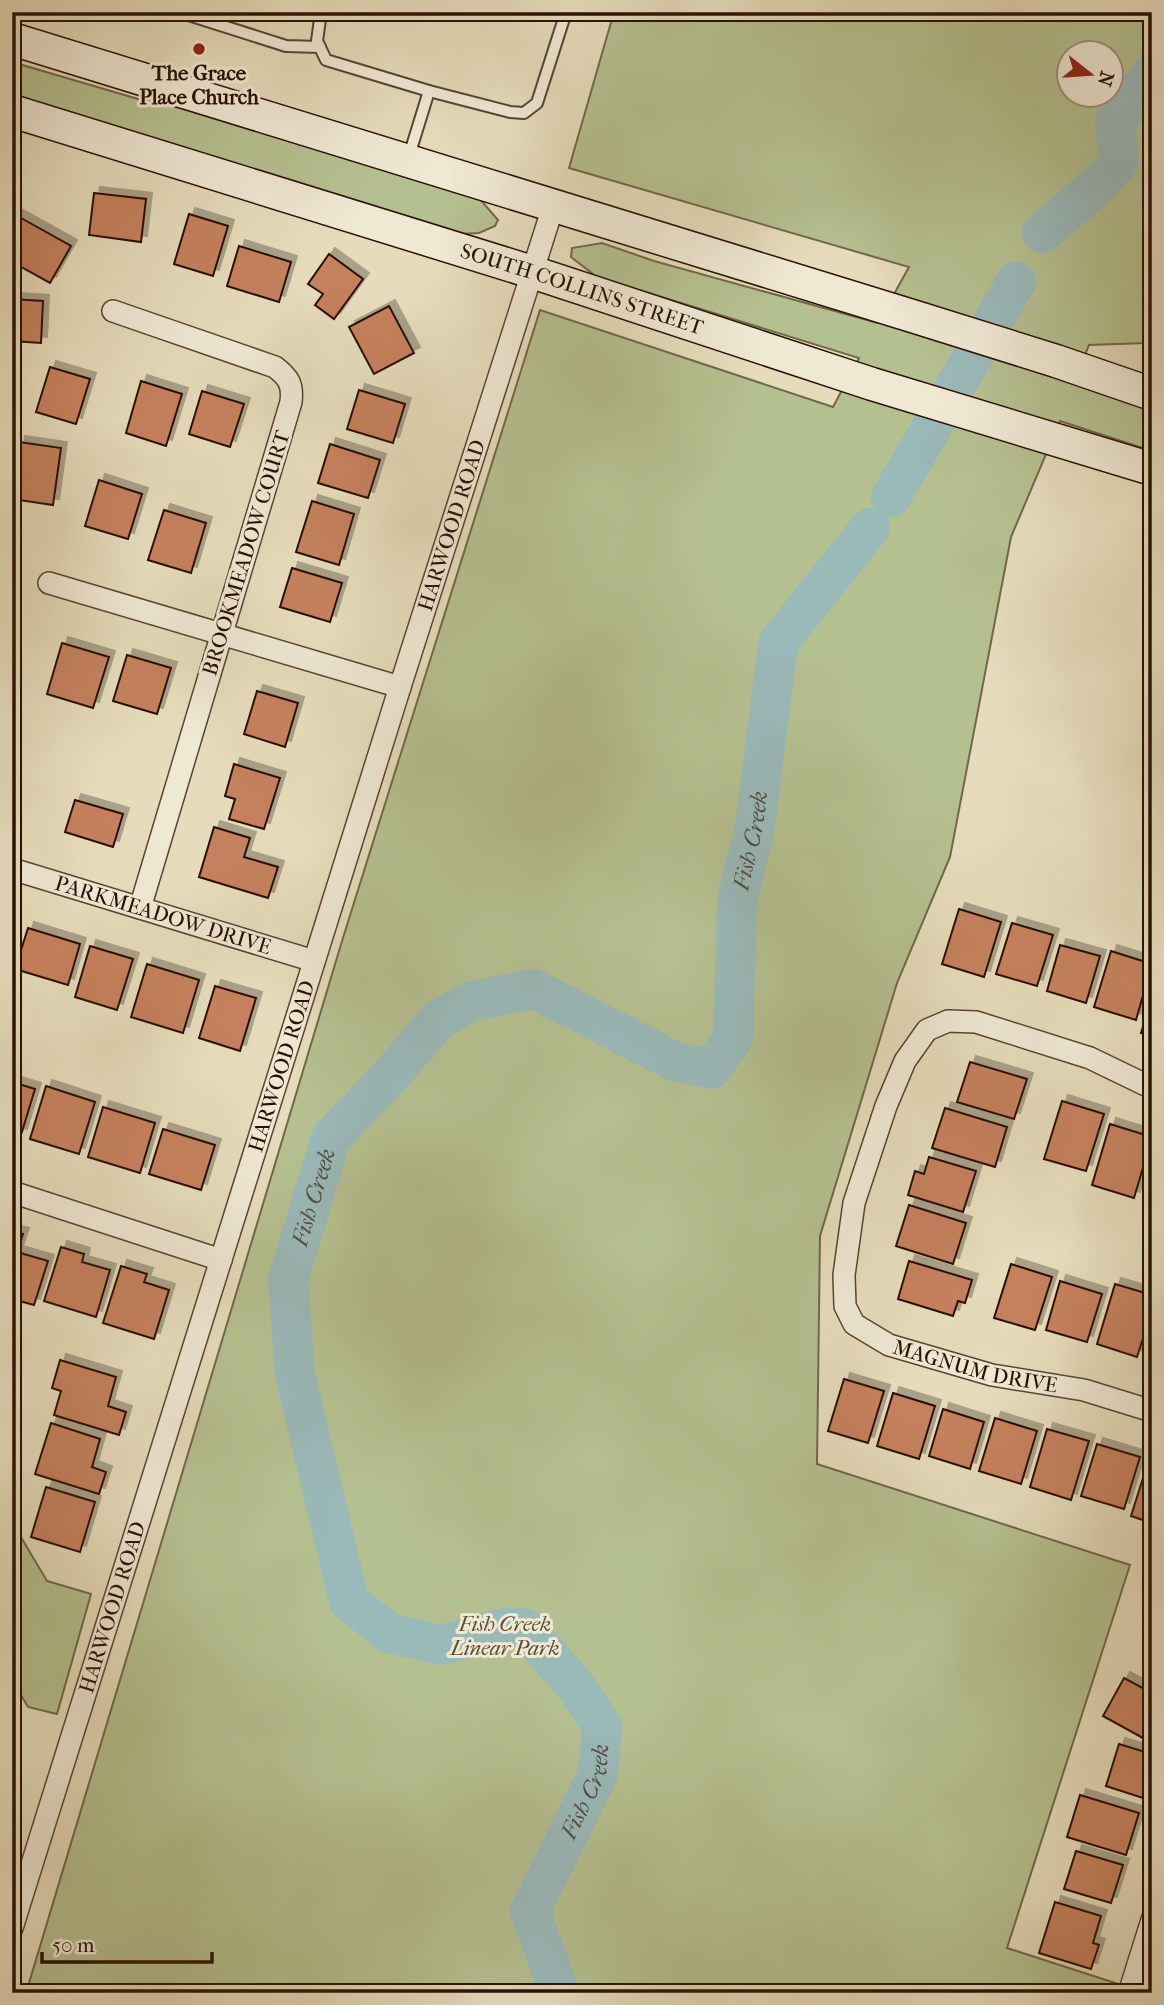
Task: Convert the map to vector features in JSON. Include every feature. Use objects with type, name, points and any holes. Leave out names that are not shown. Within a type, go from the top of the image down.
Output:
[{"type":"main road","points":[[12,38],[1056,361],[1152,394]]},
{"type":"main road","name":"SOUTH COLLINS STREET","points":[[12,111],[532,272],[872,384],[1152,469]]},
{"type":"street","name":"HARWOOD ROAD","points":[[12,1928],[19,1881],[220,1260],[553,207]]},
{"type":"street","name":"BROOKMEADOW COURT","points":[[113,311],[275,367],[288,377],[293,388],[141,908]]},
{"type":"street","points":[[49,583],[400,687]]},
{"type":"street","name":"PARKMEADOW DRIVE","points":[[12,869],[314,961]]},
{"type":"street","name":"MAGNUM DRIVE","points":[[1152,1087],[1090,1058],[976,1023],[948,1021],[927,1030],[905,1061],[886,1106],[853,1203],[844,1275],[845,1306],[854,1324],[889,1345],[992,1375],[1084,1390],[1152,1411]]},
{"type":"street","points":[[12,1192],[220,1260]]},
{"type":"street","points":[[1129,1993],[1152,1920]]},
{"type":"lane","points":[[179,12],[286,46],[320,47]]},
{"type":"lane","points":[[321,12],[317,41],[326,60],[429,91],[510,112],[524,113],[537,103],[566,12]]},
{"type":"lane","points":[[407,162],[429,91]]},
{"type":"green space","name":"Fish Creek Linear Park","points":[[614,12],[1152,12],[1152,340],[1146,343],[1089,345],[1074,383],[1152,408],[1152,451],[1060,421],[1011,537],[950,857],[897,983],[820,1236],[817,1464],[1130,1565],[1007,1948],[1146,1993],[26,1993],[342,941],[540,310],[833,407],[859,358],[597,277],[571,257],[572,248],[602,243],[654,261],[878,323],[909,267],[569,168]]},
{"type":"green space","points":[[12,62],[145,101],[190,105],[473,191],[498,220],[495,226],[479,233],[460,234],[12,95]]},
{"type":"green space","points":[[12,1522],[47,1581],[91,1594],[57,1714],[28,1707],[12,1680]]},
{"type":"building","points":[[94,193],[146,199],[141,242],[89,235]]},
{"type":"building","points":[[12,213],[71,246],[50,283],[12,262]]},
{"type":"building","points":[[189,214],[228,226],[213,276],[174,264]]},
{"type":"building","points":[[239,246],[291,262],[279,302],[227,286]]},
{"type":"building","points":[[329,254],[363,279],[334,319],[315,305],[323,294],[308,284]]},
{"type":"building","points":[[12,299],[43,301],[41,343],[12,341]]},
{"type":"building","points":[[389,306],[414,353],[374,374],[349,327]]},
{"type":"building","points":[[50,367],[90,379],[76,424],[36,412]]},
{"type":"building","points":[[141,381],[182,394],[166,446],[126,433]]},
{"type":"building","points":[[359,390],[405,404],[393,443],[347,429]]},
{"type":"building","points":[[202,391],[244,404],[230,447],[189,434]]},
{"type":"building","points":[[19,442],[61,448],[53,505],[12,499]]},
{"type":"building","points":[[330,444],[380,460],[368,498],[318,483]]},
{"type":"building","points":[[99,480],[142,494],[128,539],[85,526]]},
{"type":"building","points":[[312,501],[354,514],[339,565],[296,552]]},
{"type":"building","points":[[164,510],[206,523],[191,573],[148,560]]},
{"type":"building","points":[[292,568],[342,583],[330,622],[280,607]]},
{"type":"building","points":[[62,643],[109,657],[93,708],[47,694]]},
{"type":"building","points":[[127,655],[171,668],[157,714],[113,701]]},
{"type":"building","points":[[257,691],[298,703],[285,747],[244,734]]},
{"type":"building","points":[[234,764],[280,778],[264,829],[229,819],[235,799],[225,796]]},
{"type":"building","points":[[75,800],[123,814],[113,847],[65,832]]},
{"type":"building","points":[[214,827],[250,838],[244,857],[278,867],[268,898],[199,877]]},
{"type":"building","points":[[959,909],[1001,922],[984,977],[942,964]]},
{"type":"building","points":[[1012,923],[1053,935],[1037,986],[996,974]]},
{"type":"building","points":[[28,928],[80,944],[68,985],[15,969]]},
{"type":"building","points":[[1060,945],[1100,956],[1086,1003],[1047,991]]},
{"type":"building","points":[[90,946],[133,959],[117,1010],[75,997]]},
{"type":"building","points":[[1111,951],[1152,964],[1136,1020],[1094,1007]]},
{"type":"building","points":[[147,964],[199,980],[183,1033],[131,1017]]},
{"type":"building","points":[[215,986],[256,998],[240,1051],[199,1038]]},
{"type":"building","points":[[1152,997],[1152,1036],[1141,1033]]},
{"type":"building","points":[[970,1062],[1027,1079],[1014,1119],[957,1102]]},
{"type":"building","points":[[12,1082],[35,1089],[21,1135],[12,1132]]},
{"type":"building","points":[[46,1086],[95,1102],[79,1154],[30,1139]]},
{"type":"building","points":[[1062,1101],[1104,1114],[1086,1171],[1044,1159]]},
{"type":"building","points":[[103,1107],[155,1123],[140,1173],[88,1157]]},
{"type":"building","points":[[945,1108],[1007,1127],[995,1167],[932,1148]]},
{"type":"building","points":[[1110,1124],[1152,1137],[1134,1198],[1092,1185]]},
{"type":"building","points":[[163,1129],[215,1145],[201,1190],[149,1174]]},
{"type":"building","points":[[929,1157],[976,1171],[963,1212],[908,1195],[915,1171],[924,1174]]},
{"type":"building","points":[[909,1205],[966,1223],[953,1264],[896,1246]]},
{"type":"building","points":[[12,1231],[23,1234],[17,1252],[48,1261],[34,1305],[12,1299]]},
{"type":"building","points":[[61,1247],[84,1254],[82,1262],[110,1270],[96,1317],[44,1301]]},
{"type":"building","points":[[909,1261],[972,1280],[965,1303],[958,1301],[953,1316],[898,1299]]},
{"type":"building","points":[[1011,1264],[1052,1277],[1035,1330],[994,1318]]},
{"type":"building","points":[[121,1266],[147,1274],[144,1282],[169,1290],[154,1339],[103,1323]]},
{"type":"building","points":[[1060,1281],[1102,1294],[1087,1342],[1046,1330]]},
{"type":"building","points":[[1115,1284],[1152,1295],[1152,1310],[1137,1357],[1097,1344]]},
{"type":"building","points":[[60,1360],[116,1377],[108,1406],[126,1412],[119,1435],[54,1415],[61,1391],[52,1388]]},
{"type":"building","points":[[844,1379],[884,1391],[868,1443],[828,1431]]},
{"type":"building","points":[[893,1393],[935,1406],[919,1459],[877,1446]]},
{"type":"building","points":[[943,1409],[984,1422],[970,1469],[929,1456]]},
{"type":"building","points":[[995,1418],[1037,1431],[1021,1484],[979,1471]]},
{"type":"building","points":[[51,1423],[100,1439],[92,1467],[106,1472],[99,1494],[35,1474]]},
{"type":"building","points":[[1047,1429],[1089,1441],[1071,1500],[1030,1487]]},
{"type":"building","points":[[1097,1444],[1140,1457],[1124,1509],[1081,1496]]},
{"type":"building","points":[[1149,1459],[1152,1460],[1152,1523],[1131,1516]]},
{"type":"building","points":[[46,1487],[95,1502],[80,1552],[31,1537]]},
{"type":"building","points":[[1124,1678],[1152,1693],[1152,1743],[1103,1716]]},
{"type":"building","points":[[1119,1744],[1152,1754],[1152,1767],[1143,1798],[1106,1786]]},
{"type":"building","points":[[1080,1795],[1139,1813],[1126,1855],[1067,1837]]},
{"type":"building","points":[[1076,1851],[1123,1865],[1111,1903],[1064,1889]]},
{"type":"building","points":[[1055,1902],[1101,1916],[1093,1943],[1099,1945],[1091,1969],[1039,1953]]},
{"type":"waterway","name":"Fish Creek","points":[[1042,233],[1099,184],[1119,161],[1115,123],[1152,73]]},
{"type":"waterway","name":"Fish Creek","points":[[891,497],[1016,282]]},
{"type":"waterway","name":"Fish Creek","points":[[560,1993],[530,1911],[598,1774],[602,1726],[575,1685],[524,1628],[503,1628],[441,1645],[389,1633],[349,1601],[295,1374],[288,1280],[331,1138],[391,1075],[438,1020],[472,1001],[534,989],[676,1062],[711,1069],[733,1039],[737,902],[755,826],[778,643],[870,528]]},
{"type":"place","name":"The Grace Place Church","points":[[199,49]]}]
